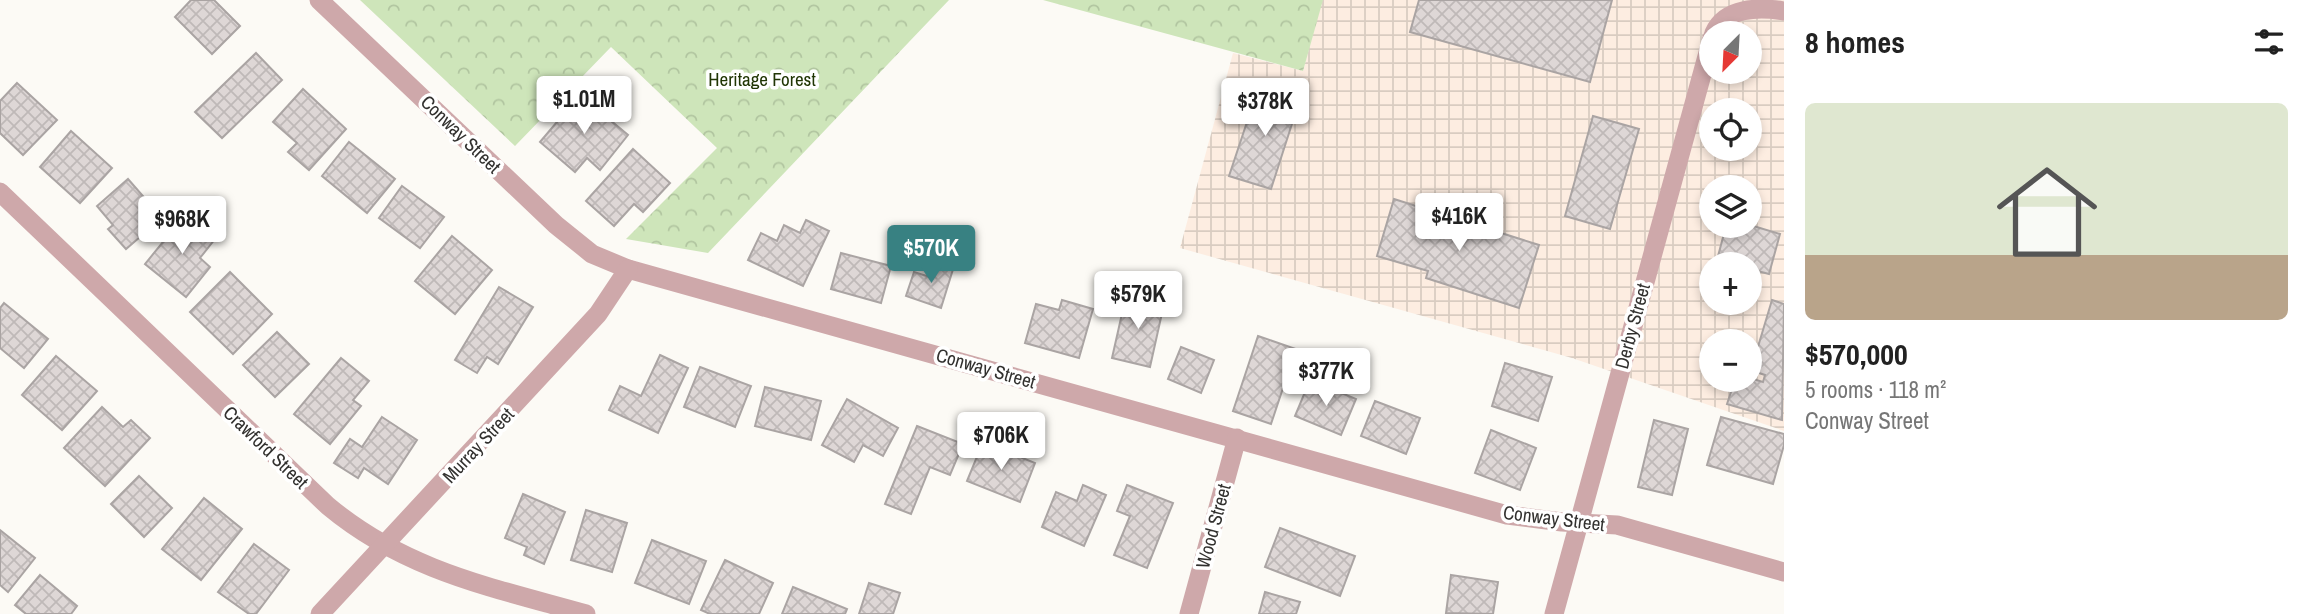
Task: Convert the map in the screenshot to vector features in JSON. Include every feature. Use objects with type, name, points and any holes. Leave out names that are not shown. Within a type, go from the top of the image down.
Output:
[{"type":"street","name":"Conway Street","points":[[319,0],[565,233],[592,254],[628,269],[1507,515],[1617,525],[1784,572]]},
{"type":"street","points":[[1722,21],[1730,14],[1754,9],[1784,11]]},
{"type":"street","name":"Derby Street","points":[[1554,614],[1699,84]]},
{"type":"street","name":"Crawford Street","points":[[0,192],[355,529],[383,546],[454,577],[586,614]]},
{"type":"street","name":"Murray Street","points":[[320,614],[598,314],[628,269]]},
{"type":"street","name":"Wood Street","points":[[1189,614],[1237,438]]},
{"type":"shaded area","points":[[1322,0],[1784,0],[1784,431],[1572,358],[1180,248],[1233,53],[1303,71]]},
{"type":"green space","name":"Heritage Forest","points":[[360,0],[949,0],[708,253],[626,239],[717,148],[611,47],[515,146]]},
{"type":"green space","points":[[1043,0],[1323,0],[1303,71]]},
{"type":"building","points":[[191,0],[214,0],[240,26],[212,54],[175,17]]},
{"type":"building","points":[[1419,0],[1612,0],[1590,82],[1410,32]]},
{"type":"building","points":[[256,53],[282,80],[222,138],[195,112]]},
{"type":"building","points":[[17,83],[57,120],[23,155],[0,133],[0,101]]},
{"type":"building","points":[[1259,86],[1300,99],[1271,189],[1229,176]]},
{"type":"building","points":[[303,89],[346,129],[309,170],[288,152],[297,143],[273,122]]},
{"type":"building","points":[[580,95],[628,135],[600,170],[587,158],[575,172],[540,142]]},
{"type":"building","points":[[1593,116],[1639,129],[1610,229],[1565,216]]},
{"type":"building","points":[[71,131],[112,168],[80,203],[40,167]]},
{"type":"building","points":[[349,142],[395,179],[367,213],[322,176]]},
{"type":"building","points":[[633,149],[670,183],[643,212],[634,204],[614,226],[586,201]]},
{"type":"building","points":[[128,179],[162,218],[126,249],[108,229],[113,225],[97,206]]},
{"type":"building","points":[[402,186],[444,217],[420,248],[379,218]]},
{"type":"building","points":[[1394,199],[1539,245],[1519,308],[1426,278],[1428,271],[1377,256]]},
{"type":"building","points":[[185,215],[215,239],[200,258],[210,267],[186,297],[145,264]]},
{"type":"building","points":[[806,220],[829,231],[803,286],[748,260],[761,233],[777,241],[784,225],[800,233]]},
{"type":"building","points":[[1762,229],[1780,234],[1769,274],[1762,272],[1762,252],[1719,252],[1723,238],[1762,238]]},
{"type":"building","points":[[452,236],[492,270],[455,314],[415,281]]},
{"type":"building","points":[[841,253],[891,266],[881,303],[831,289]]},
{"type":"building","points":[[939,260],[954,266],[941,308],[906,296],[914,272],[933,278]]},
{"type":"building","points":[[230,272],[272,314],[233,354],[190,312]]},
{"type":"building","points":[[499,287],[533,307],[498,364],[487,357],[477,373],[455,360]]},
{"type":"building","points":[[1126,296],[1164,304],[1150,367],[1112,358]]},
{"type":"building","points":[[1062,300],[1093,309],[1079,358],[1025,343],[1036,304],[1059,310]]},
{"type":"building","points":[[1772,300],[1784,304],[1782,420],[1727,404],[1731,392],[1762,392],[1765,375],[1762,374],[1762,333]]},
{"type":"building","points":[[4,303],[48,339],[24,368],[0,348],[0,308]]},
{"type":"building","points":[[277,332],[309,364],[275,397],[243,365]]},
{"type":"building","points":[[1258,336],[1296,349],[1271,424],[1233,411]]},
{"type":"building","points":[[1181,347],[1214,360],[1201,393],[1168,379]]},
{"type":"building","points":[[660,355],[688,368],[658,433],[609,410],[620,386],[641,396]]},
{"type":"building","points":[[56,356],[97,391],[62,430],[22,395]]},
{"type":"building","points":[[341,358],[369,381],[353,400],[361,406],[330,444],[294,414]]},
{"type":"building","points":[[1505,363],[1552,377],[1538,421],[1492,406]]},
{"type":"building","points":[[700,367],[751,386],[735,427],[684,407]]},
{"type":"building","points":[[1310,380],[1356,399],[1341,435],[1295,416]]},
{"type":"building","points":[[765,387],[821,401],[811,440],[755,426]]},
{"type":"building","points":[[847,399],[898,428],[883,456],[863,445],[854,462],[822,445]]},
{"type":"building","points":[[1375,401],[1420,418],[1406,454],[1361,436]]},
{"type":"building","points":[[102,407],[123,427],[131,420],[150,438],[105,486],[64,448]]},
{"type":"building","points":[[382,417],[417,440],[388,484],[364,468],[358,478],[334,463],[350,439],[362,447]]},
{"type":"building","points":[[1721,417],[1784,434],[1784,445],[1773,484],[1707,465]]},
{"type":"building","points":[[1654,420],[1688,429],[1672,495],[1638,487]]},
{"type":"building","points":[[917,426],[963,444],[950,475],[930,467],[911,514],[885,504]]},
{"type":"building","points":[[1491,430],[1536,448],[1520,490],[1475,473]]},
{"type":"building","points":[[983,442],[1035,463],[1020,502],[967,481]]},
{"type":"building","points":[[139,476],[172,508],[144,537],[111,504]]},
{"type":"building","points":[[1083,485],[1106,495],[1084,546],[1042,527],[1056,492],[1077,501]]},
{"type":"building","points":[[1127,485],[1173,503],[1147,568],[1114,555],[1130,516],[1117,511]]},
{"type":"building","points":[[523,494],[565,512],[544,564],[524,555],[527,547],[505,538]]},
{"type":"building","points":[[204,498],[242,529],[201,580],[162,549]]},
{"type":"building","points":[[586,510],[627,523],[612,572],[571,560]]},
{"type":"building","points":[[1280,528],[1355,556],[1340,596],[1265,567]]},
{"type":"building","points":[[0,530],[35,558],[8,592],[0,585]]},
{"type":"building","points":[[652,540],[706,561],[689,604],[635,583]]},
{"type":"building","points":[[254,544],[289,570],[256,614],[249,614],[218,592]]},
{"type":"building","points":[[725,560],[773,583],[759,614],[710,614],[701,610]]},
{"type":"building","points":[[40,575],[77,606],[71,614],[26,614],[15,605]]},
{"type":"building","points":[[1451,575],[1498,582],[1493,614],[1446,613]]},
{"type":"building","points":[[869,583],[900,593],[893,614],[859,614]]},
{"type":"building","points":[[793,587],[847,609],[845,614],[782,614]]},
{"type":"building","points":[[1265,592],[1300,602],[1296,614],[1259,614]]}]
